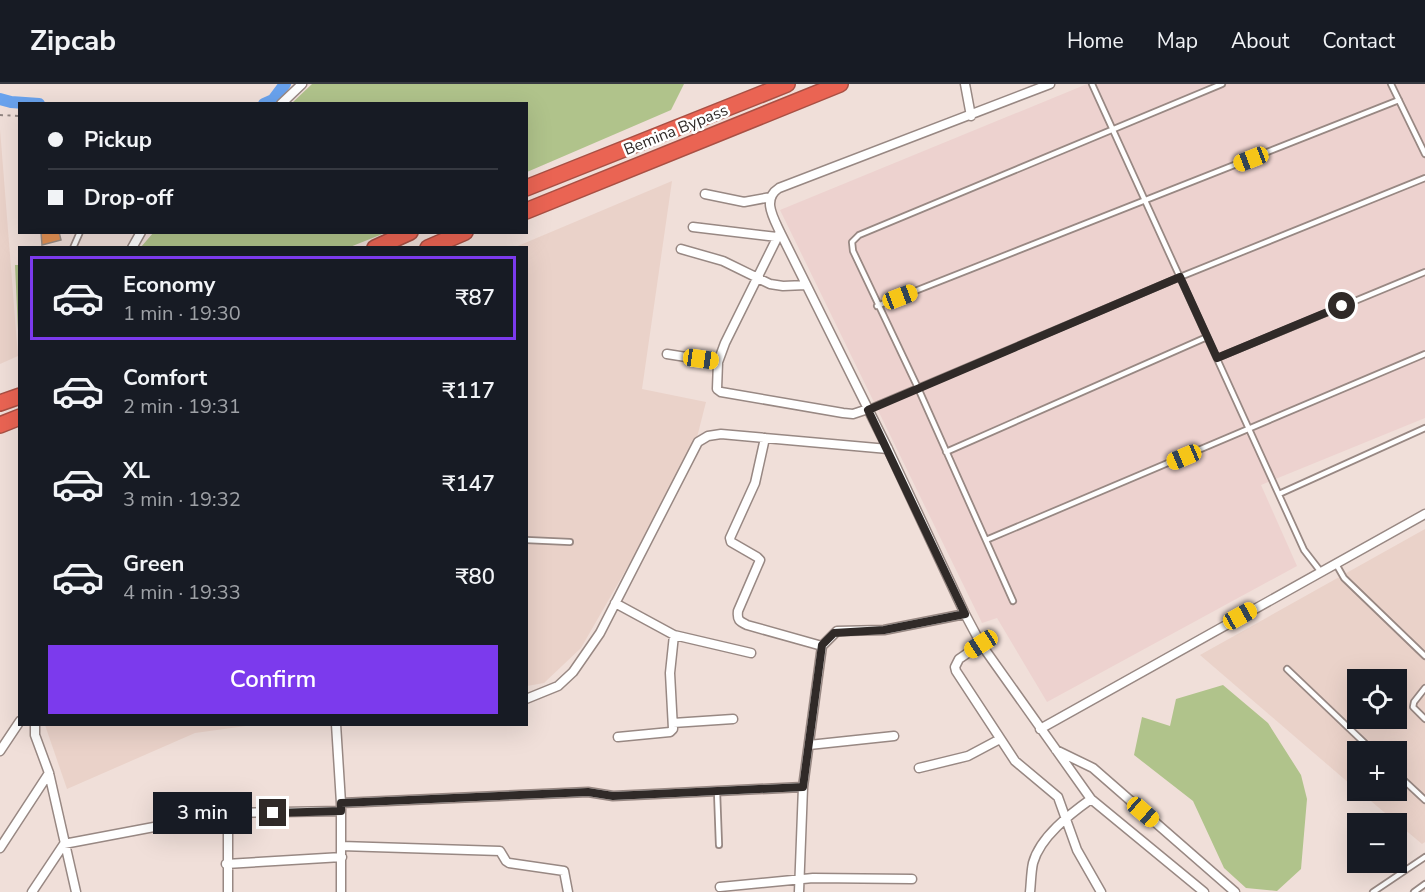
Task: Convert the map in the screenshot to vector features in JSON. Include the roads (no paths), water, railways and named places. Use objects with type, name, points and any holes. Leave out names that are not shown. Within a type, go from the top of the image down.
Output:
[{"type":"highway","name":"Bemina Bypass","points":[[528,187],[787,84]]},
{"type":"highway","name":"Bemina Bypass","points":[[528,210],[840,84]]},
{"type":"highway","points":[[379,246],[406,234]]},
{"type":"highway","points":[[433,246],[460,234]]},
{"type":"highway","points":[[0,404],[18,397]]},
{"type":"highway","points":[[0,425],[18,418]]},
{"type":"street","points":[[282,102],[302,84]]},
{"type":"street","points":[[965,84],[971,116]]},
{"type":"street","points":[[1050,84],[779,188],[771,197],[769,204],[778,234],[806,285],[888,450],[981,644],[1091,799],[1204,892]]},
{"type":"street","points":[[705,194],[744,202],[771,197]]},
{"type":"street","points":[[693,227],[778,234]]},
{"type":"street","points":[[778,234],[736,318],[718,362],[717,389],[721,392],[843,414],[868,410]]},
{"type":"street","points":[[681,249],[723,261],[758,278],[783,286],[806,285]]},
{"type":"street","points":[[667,354],[718,362]]},
{"type":"street","points":[[528,698],[558,686],[573,672],[600,633],[698,442],[708,435],[720,434],[888,450]]},
{"type":"street","points":[[765,438],[755,483],[730,538],[731,542],[760,560],[737,618],[747,625],[822,645]]},
{"type":"street","points":[[1040,729],[1425,514]]},
{"type":"street","points":[[615,603],[674,635],[751,653]]},
{"type":"street","points":[[799,892],[803,787],[822,645],[837,631],[884,630],[965,614]]},
{"type":"street","points":[[618,737],[670,732],[673,729],[670,673],[674,635]]},
{"type":"street","points":[[981,644],[958,659],[955,667],[1000,739],[1021,767],[1054,792],[1062,803],[1077,850],[1101,892]]},
{"type":"street","points":[[673,723],[733,719]]},
{"type":"street","points":[[0,751],[18,724]]},
{"type":"street","points":[[35,726],[35,735],[49,773],[76,892]]},
{"type":"street","points":[[336,726],[341,807],[341,892]]},
{"type":"street","points":[[809,745],[894,736]]},
{"type":"street","points":[[919,768],[968,756],[1000,739]]},
{"type":"street","points":[[1053,748],[1093,768],[1235,892]]},
{"type":"street","points":[[0,848],[49,773]]},
{"type":"street","points":[[32,892],[64,844],[228,813],[588,792],[613,796],[803,787]]},
{"type":"street","points":[[1030,892],[1036,856],[1065,818],[1091,799]]},
{"type":"street","points":[[228,813],[226,864],[228,892]]},
{"type":"street","points":[[341,846],[500,851],[509,863],[564,871],[568,892]]},
{"type":"street","points":[[226,864],[342,857]]},
{"type":"street","points":[[720,887],[799,880],[912,879]]},
{"type":"lane","points":[[1092,84],[1304,550],[1321,572]]},
{"type":"lane","points":[[1013,601],[918,388],[877,306],[853,251],[852,242],[859,235],[1222,84]]},
{"type":"lane","points":[[1391,84],[1425,154]]},
{"type":"lane","points":[[877,306],[1399,100]]},
{"type":"lane","points":[[868,410],[1180,277],[1425,178]]},
{"type":"lane","points":[[1217,358],[1425,272]]},
{"type":"lane","points":[[946,452],[1207,337]]},
{"type":"lane","points":[[986,540],[1425,354]]},
{"type":"lane","points":[[1279,494],[1425,428]]},
{"type":"lane","points":[[528,540],[570,542]]},
{"type":"lane","points":[[1336,564],[1344,578],[1425,656]]},
{"type":"lane","points":[[1287,669],[1362,741]]},
{"type":"lane","points":[[1425,688],[1414,702],[1413,707],[1425,719]]},
{"type":"lane","points":[[1407,783],[1425,800]]},
{"type":"lane","points":[[717,791],[719,845]]},
{"type":"lane","points":[[1373,892],[1425,857]]},
{"type":"lane","points":[[1414,892],[1425,884]]},
{"type":"waterway","points":[[268,102],[273,100],[285,84]]},
{"type":"waterway","points":[[0,99],[18,102]]}]
